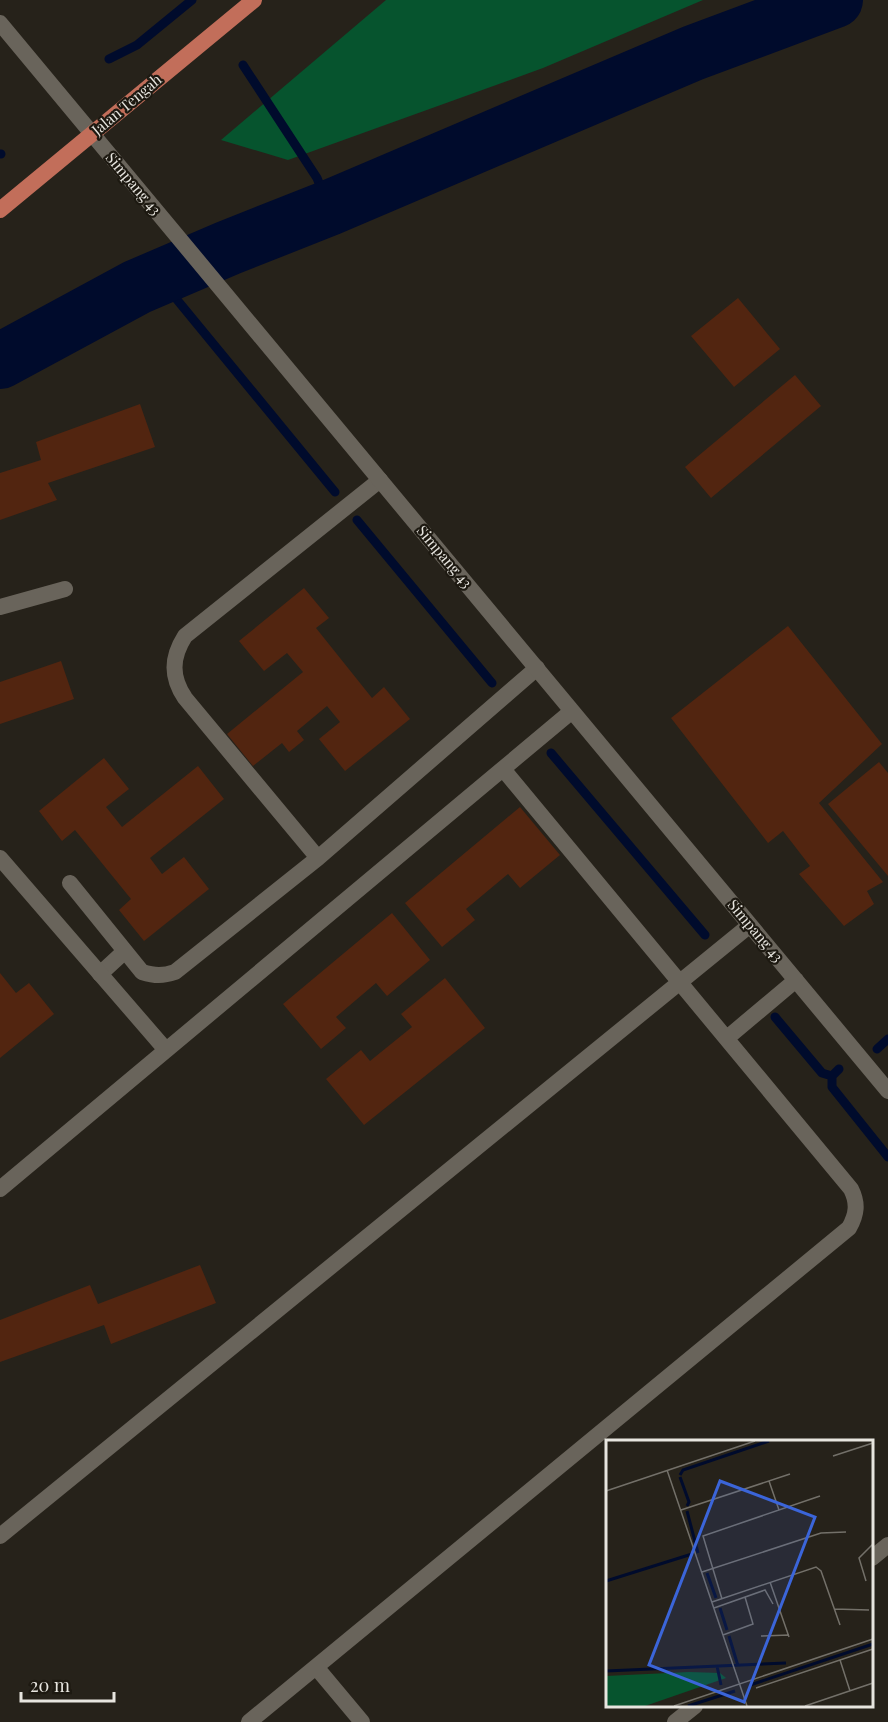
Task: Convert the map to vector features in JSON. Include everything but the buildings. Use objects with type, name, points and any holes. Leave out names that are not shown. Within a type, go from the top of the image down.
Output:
[{"type":"main road","name":"Jalan Tengah","points":[[0,210],[254,0]]},
{"type":"street","name":"Simpang 43","points":[[0,23],[888,1091]]},
{"type":"street","points":[[318,858],[185,698],[174,674],[174,660],[185,636],[380,480]]},
{"type":"street","points":[[0,607],[65,589]]},
{"type":"street","points":[[70,883],[142,972],[153,976],[164,976],[175,972],[318,858],[537,668]]},
{"type":"street","points":[[0,1189],[572,711]]},
{"type":"street","points":[[249,1722],[849,1228],[854,1219],[856,1198],[851,1189],[502,769]]},
{"type":"street","points":[[0,858],[166,1050]]},
{"type":"street","points":[[0,1536],[750,925]]},
{"type":"street","points":[[100,974],[125,951]]},
{"type":"street","points":[[727,1038],[796,980]]},
{"type":"street","points":[[873,1557],[888,1545]]},
{"type":"street","points":[[316,1667],[362,1722]]},
{"type":"street","points":[[675,1722],[694,1707]]},
{"type":"green space","points":[[386,0],[703,0],[543,68],[288,160],[221,140]]},
{"type":"waterway","points":[[109,59],[137,45],[192,0]]},
{"type":"waterway","points":[[0,361],[137,287],[693,53],[835,0]]},
{"type":"waterway","points":[[243,65],[317,178],[329,208]]},
{"type":"waterway","points":[[162,276],[169,290],[335,492]]},
{"type":"waterway","points":[[357,520],[492,683]]},
{"type":"waterway","points":[[551,753],[705,935]]},
{"type":"waterway","points":[[775,1017],[822,1073],[832,1076]]},
{"type":"waterway","points":[[877,1049],[888,1039]]},
{"type":"waterway","points":[[839,1069],[832,1076],[832,1087],[888,1157]]}]
